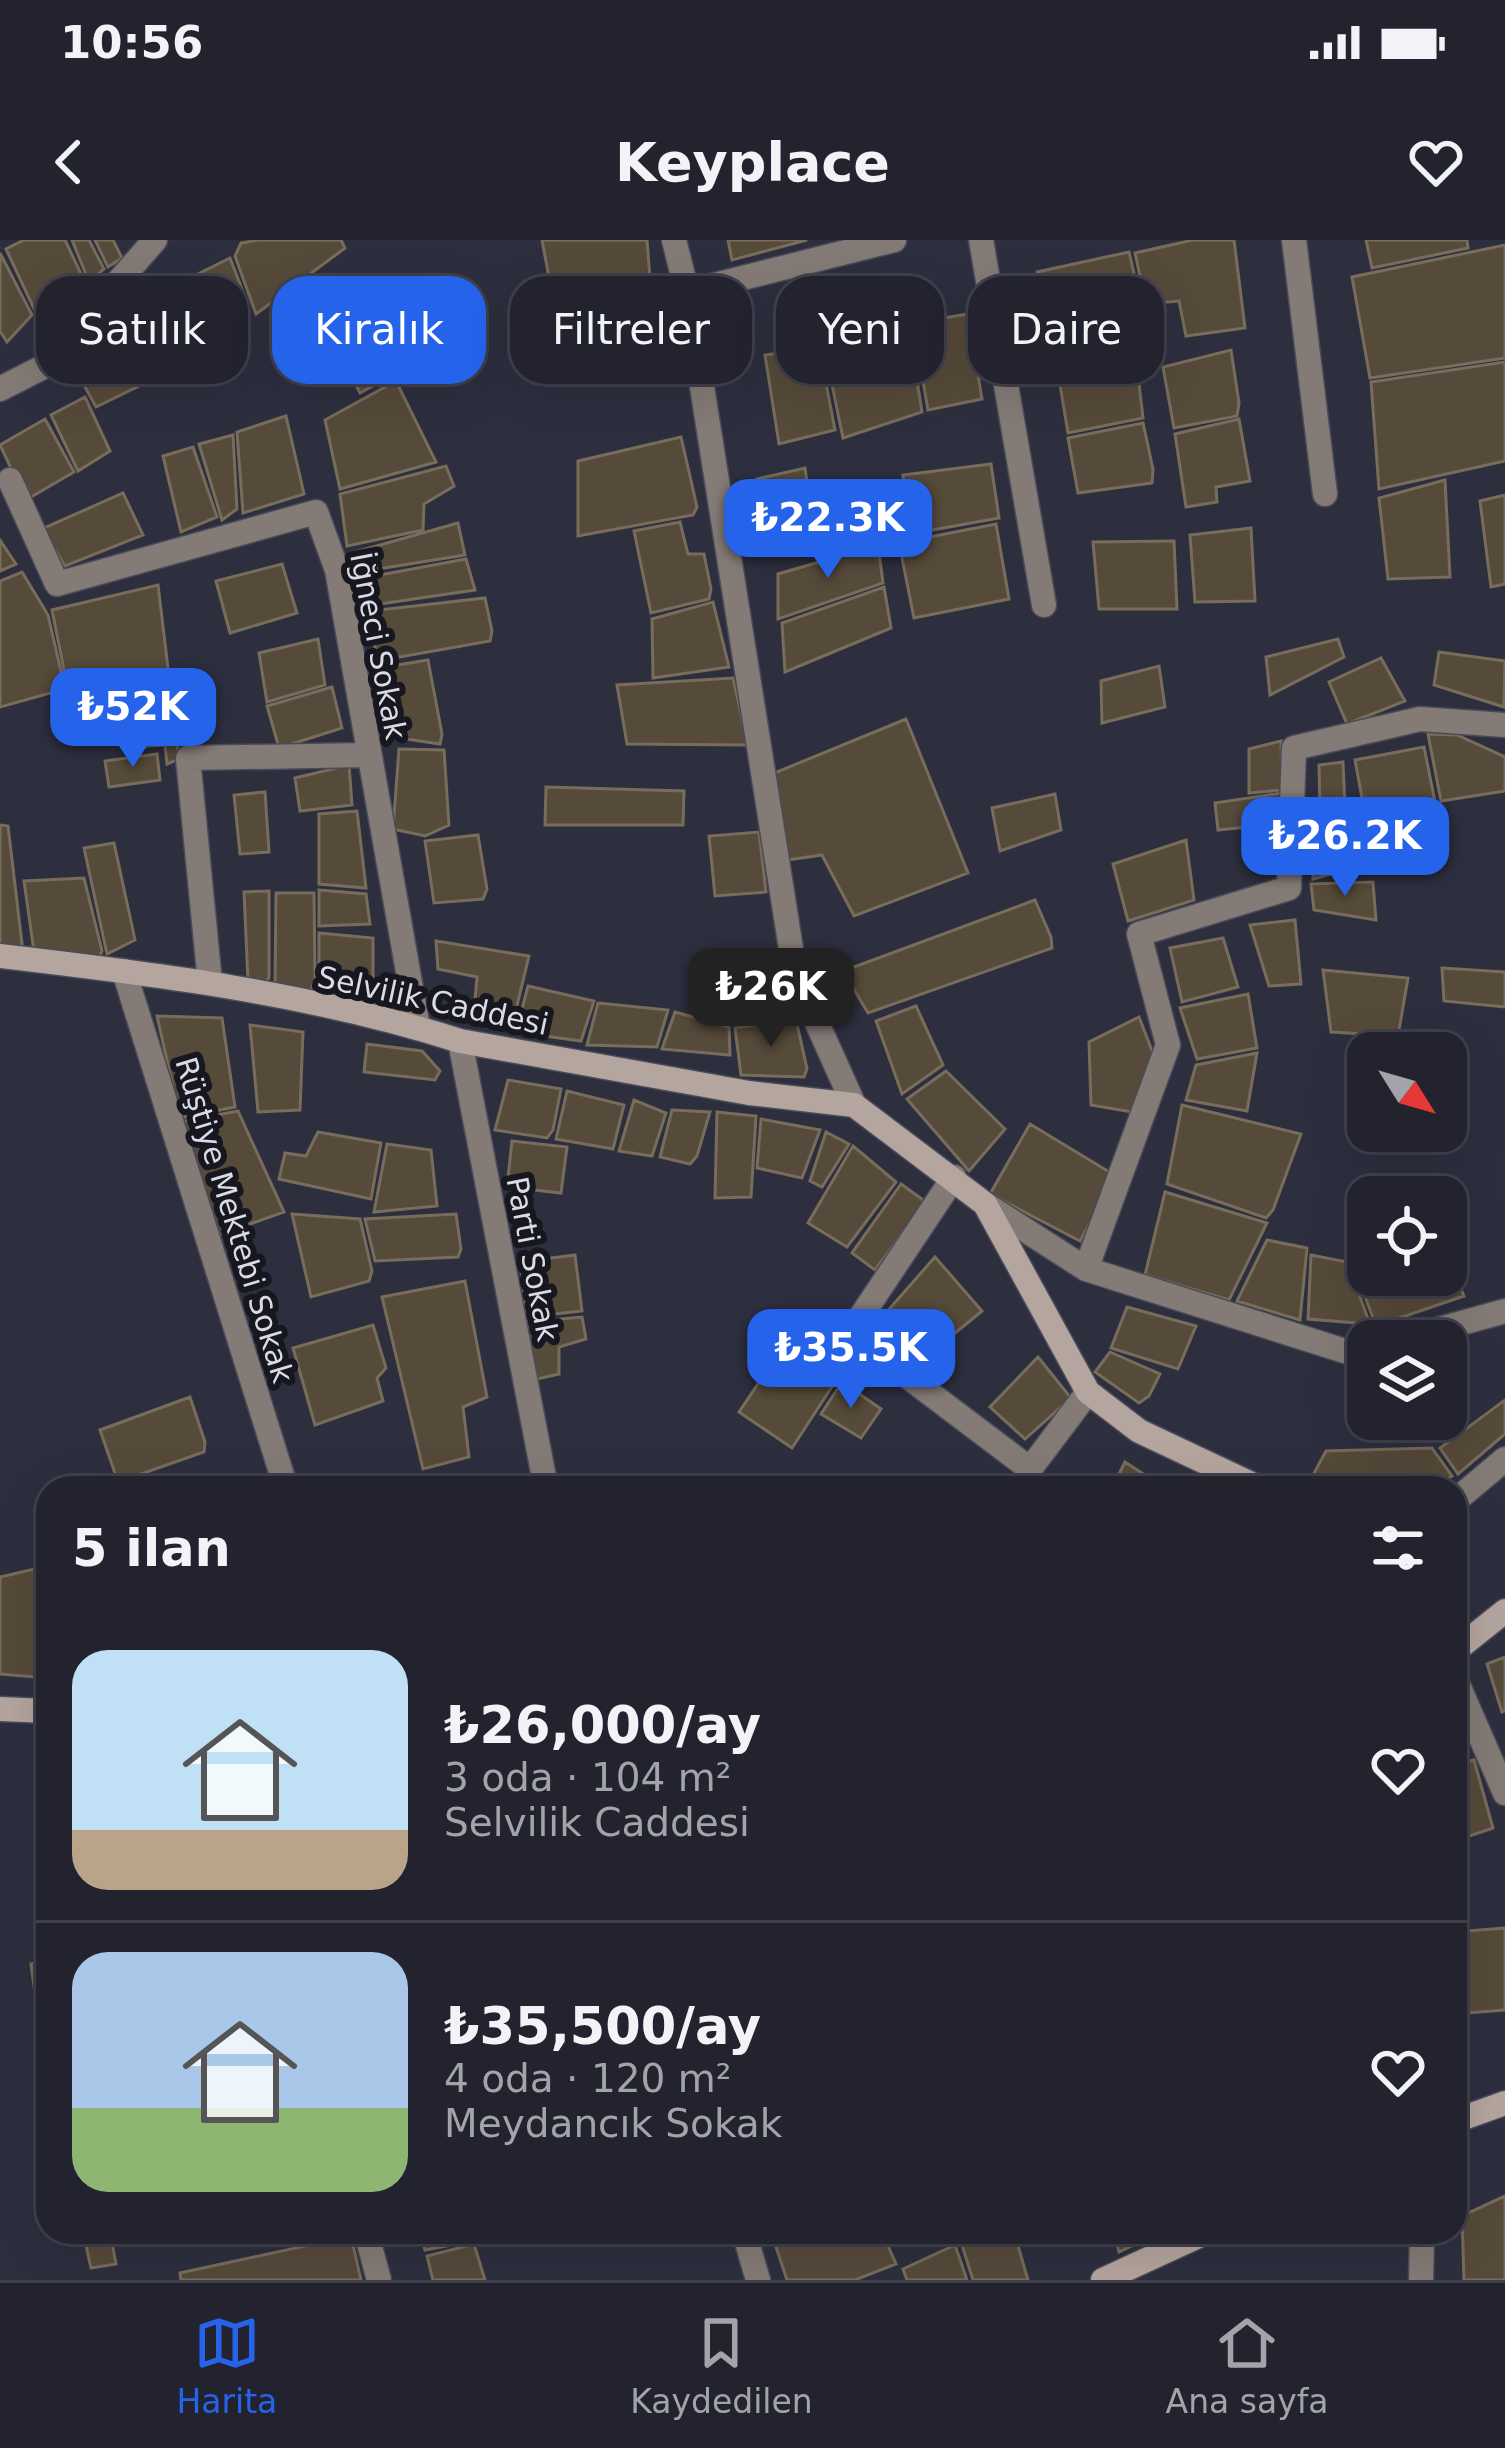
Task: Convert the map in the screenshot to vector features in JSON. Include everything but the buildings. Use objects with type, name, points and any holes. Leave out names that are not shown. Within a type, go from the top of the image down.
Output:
[{"type":"street","points":[[0,389],[43,367],[155,240]]},
{"type":"street","points":[[674,240],[682,276]]},
{"type":"street","points":[[750,276],[894,240]]},
{"type":"street","points":[[981,240],[1044,605]]},
{"type":"street","points":[[1294,240],[1325,494]]},
{"type":"street","points":[[701,384],[795,974],[854,1106],[986,1204],[1086,1269],[1347,1352]]},
{"type":"street","name":"İğneci Sokak","points":[[10,480],[57,584],[316,512],[337,570],[418,1028]]},
{"type":"street","points":[[1086,1269],[1168,1045],[1139,934],[1289,888],[1294,748],[1420,719],[1505,725]]},
{"type":"street","points":[[210,983],[188,758],[368,755]]},
{"type":"street","name":"Selvilik Caddesi","points":[[0,956],[210,983],[460,1041],[749,1093],[854,1106]]},
{"type":"street","name":"Rüştiye Mektebi Sokak","points":[[124,971],[282,1476]]},
{"type":"street","name":"Parti Sokak","points":[[460,1041],[544,1476]]},
{"type":"street","points":[[954,1177],[850,1333],[1024,1476]]},
{"type":"street","points":[[986,1204],[1088,1392],[1139,1431],[1234,1476]]},
{"type":"street","points":[[1467,1321],[1505,1311]]},
{"type":"street","points":[[1027,1476],[1088,1392]]},
{"type":"street","points":[[1467,1491],[1505,1459]]},
{"type":"street","points":[[1467,1641],[1505,1611]]},
{"type":"street","points":[[1467,1706],[1505,1793]]},
{"type":"street","points":[[0,1709],[36,1710]]},
{"type":"street","points":[[1467,2117],[1505,2104]]},
{"type":"street","points":[[370,2244],[380,2280]]},
{"type":"street","points":[[748,2244],[758,2280]]},
{"type":"street","points":[[1102,2280],[1181,2244]]},
{"type":"street","points":[[1421,2280],[1422,2244]]}]
